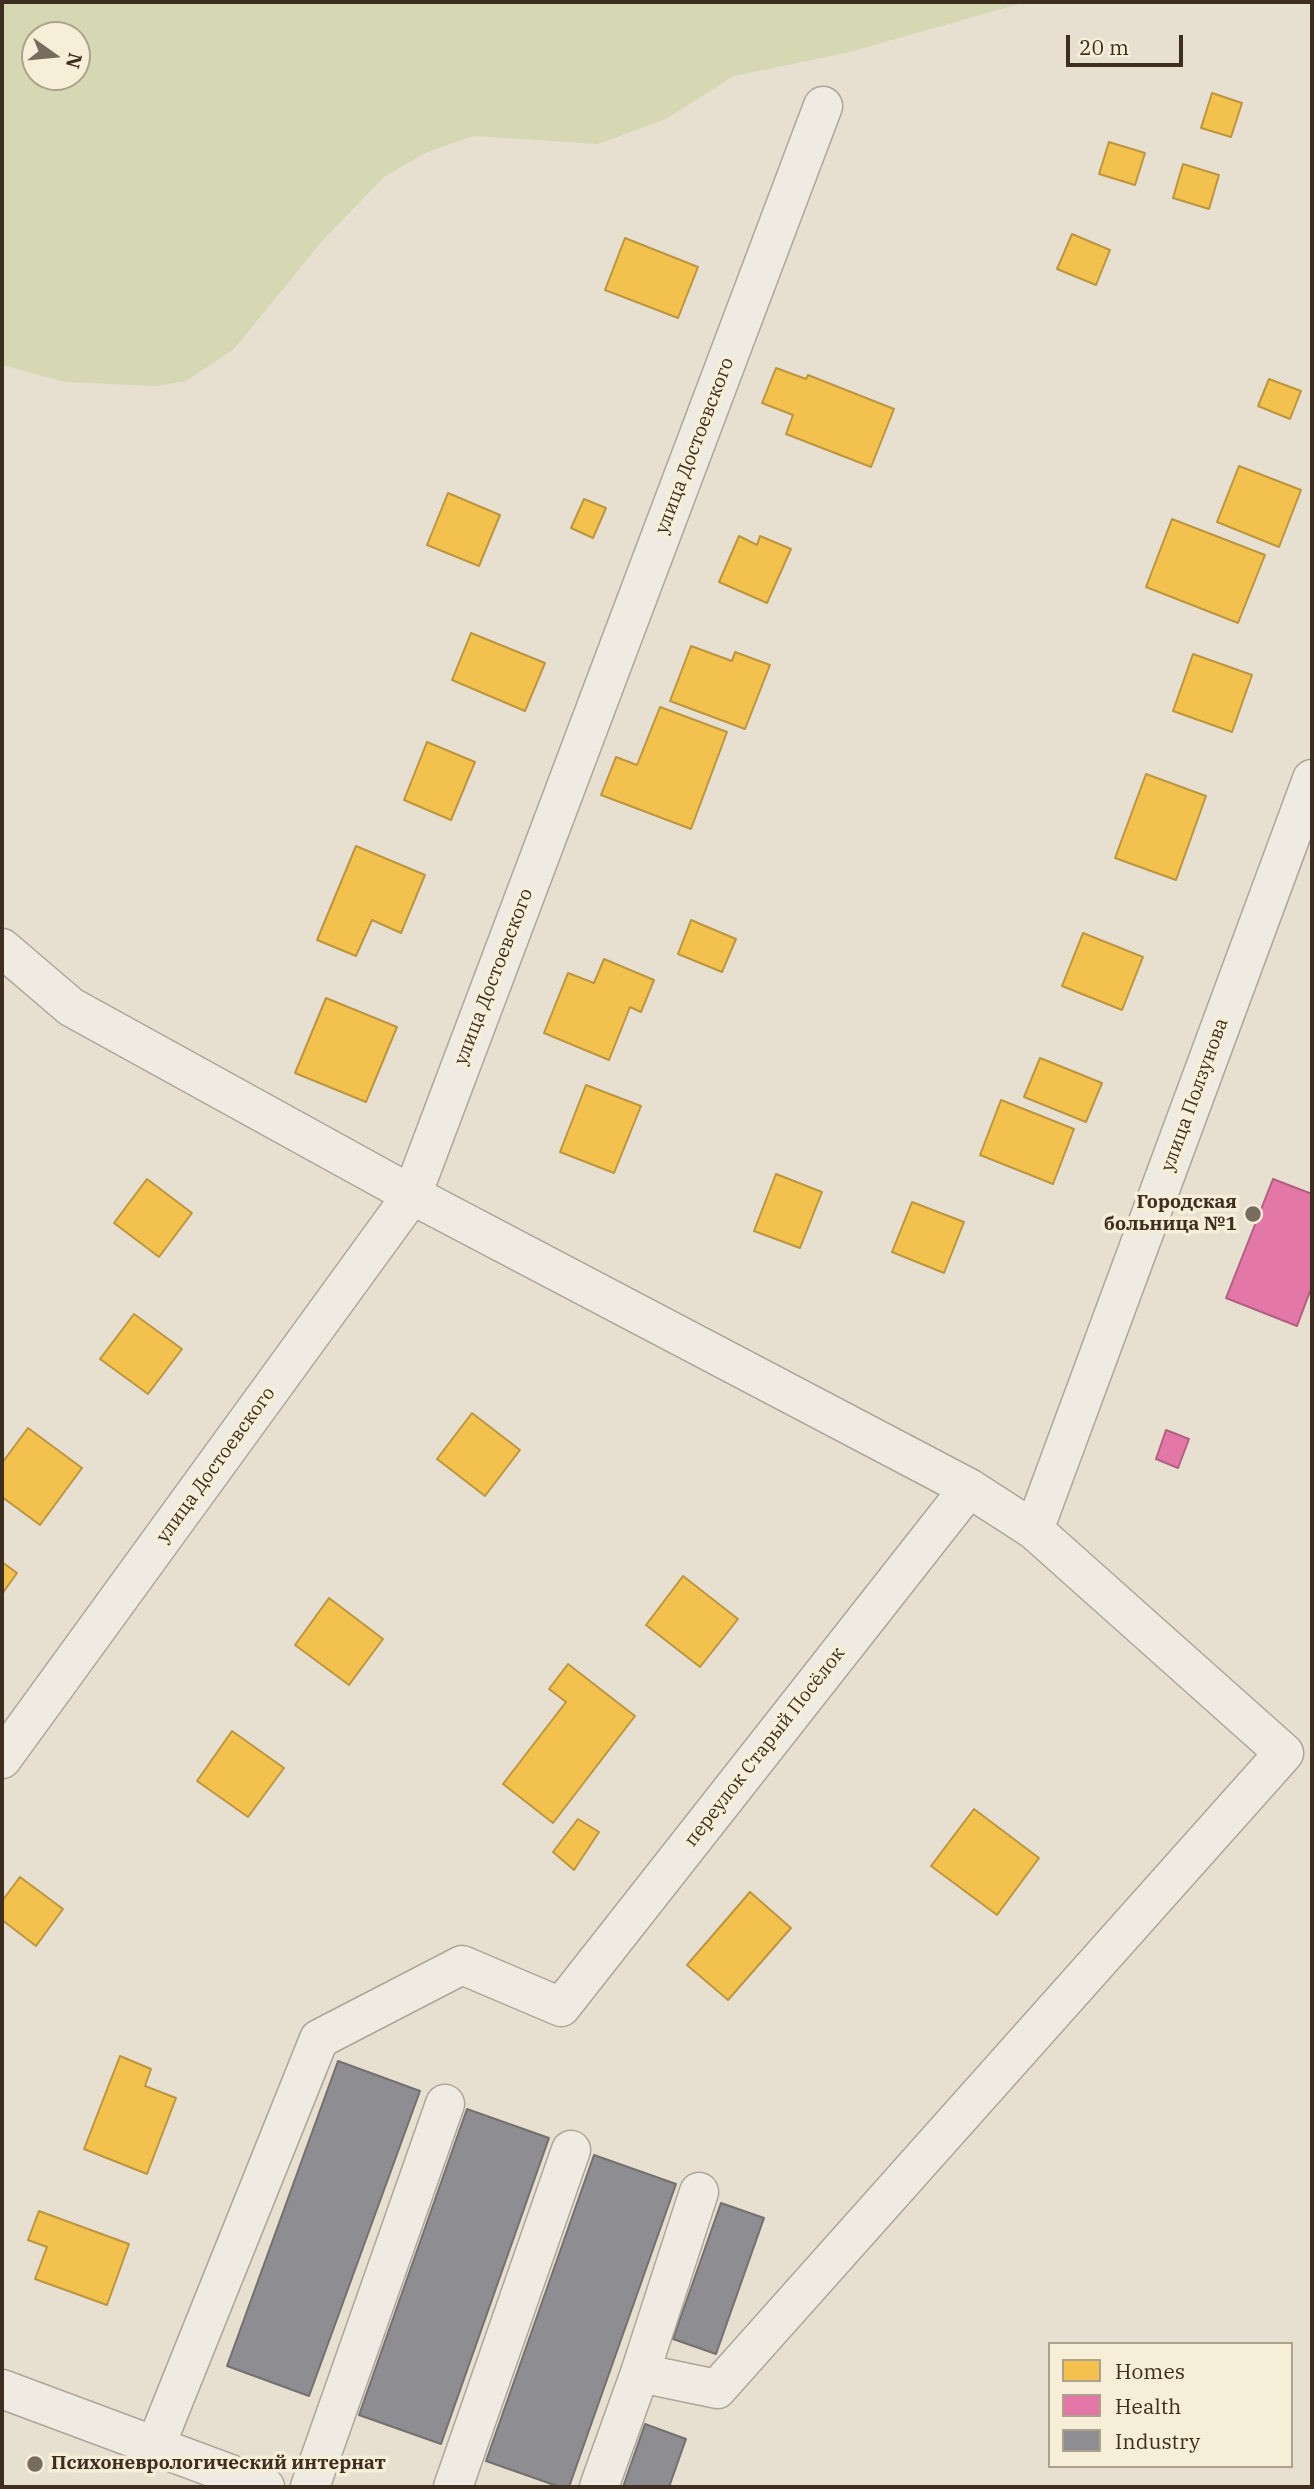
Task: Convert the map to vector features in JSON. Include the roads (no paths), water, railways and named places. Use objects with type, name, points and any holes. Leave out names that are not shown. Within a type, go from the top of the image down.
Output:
[{"type":"street","name":"улица Достоевского","points":[[2,1759],[412,1195],[823,106]]},
{"type":"street","name":"улица Ползунова","points":[[1034,1530],[1312,779]]},
{"type":"street","points":[[2,948],[71,1007],[412,1195],[969,1488],[1034,1530],[1284,1753],[717,2389],[640,2373]]},
{"type":"street","name":"переулок Старый Посёлок","points":[[155,2447],[319,2039],[462,1965],[561,2007],[969,1488]]},
{"type":"street","points":[[310,2487],[445,2104]]},
{"type":"street","points":[[453,2487],[571,2150]]},
{"type":"street","points":[[599,2487],[640,2373],[699,2192]]},
{"type":"street","points":[[2,2389],[265,2487]]},
{"type":"place","name":"Городская больница №1","points":[[1253,1214]]},
{"type":"place","name":"Психоневрологический интернат","points":[[35,2464]]}]
